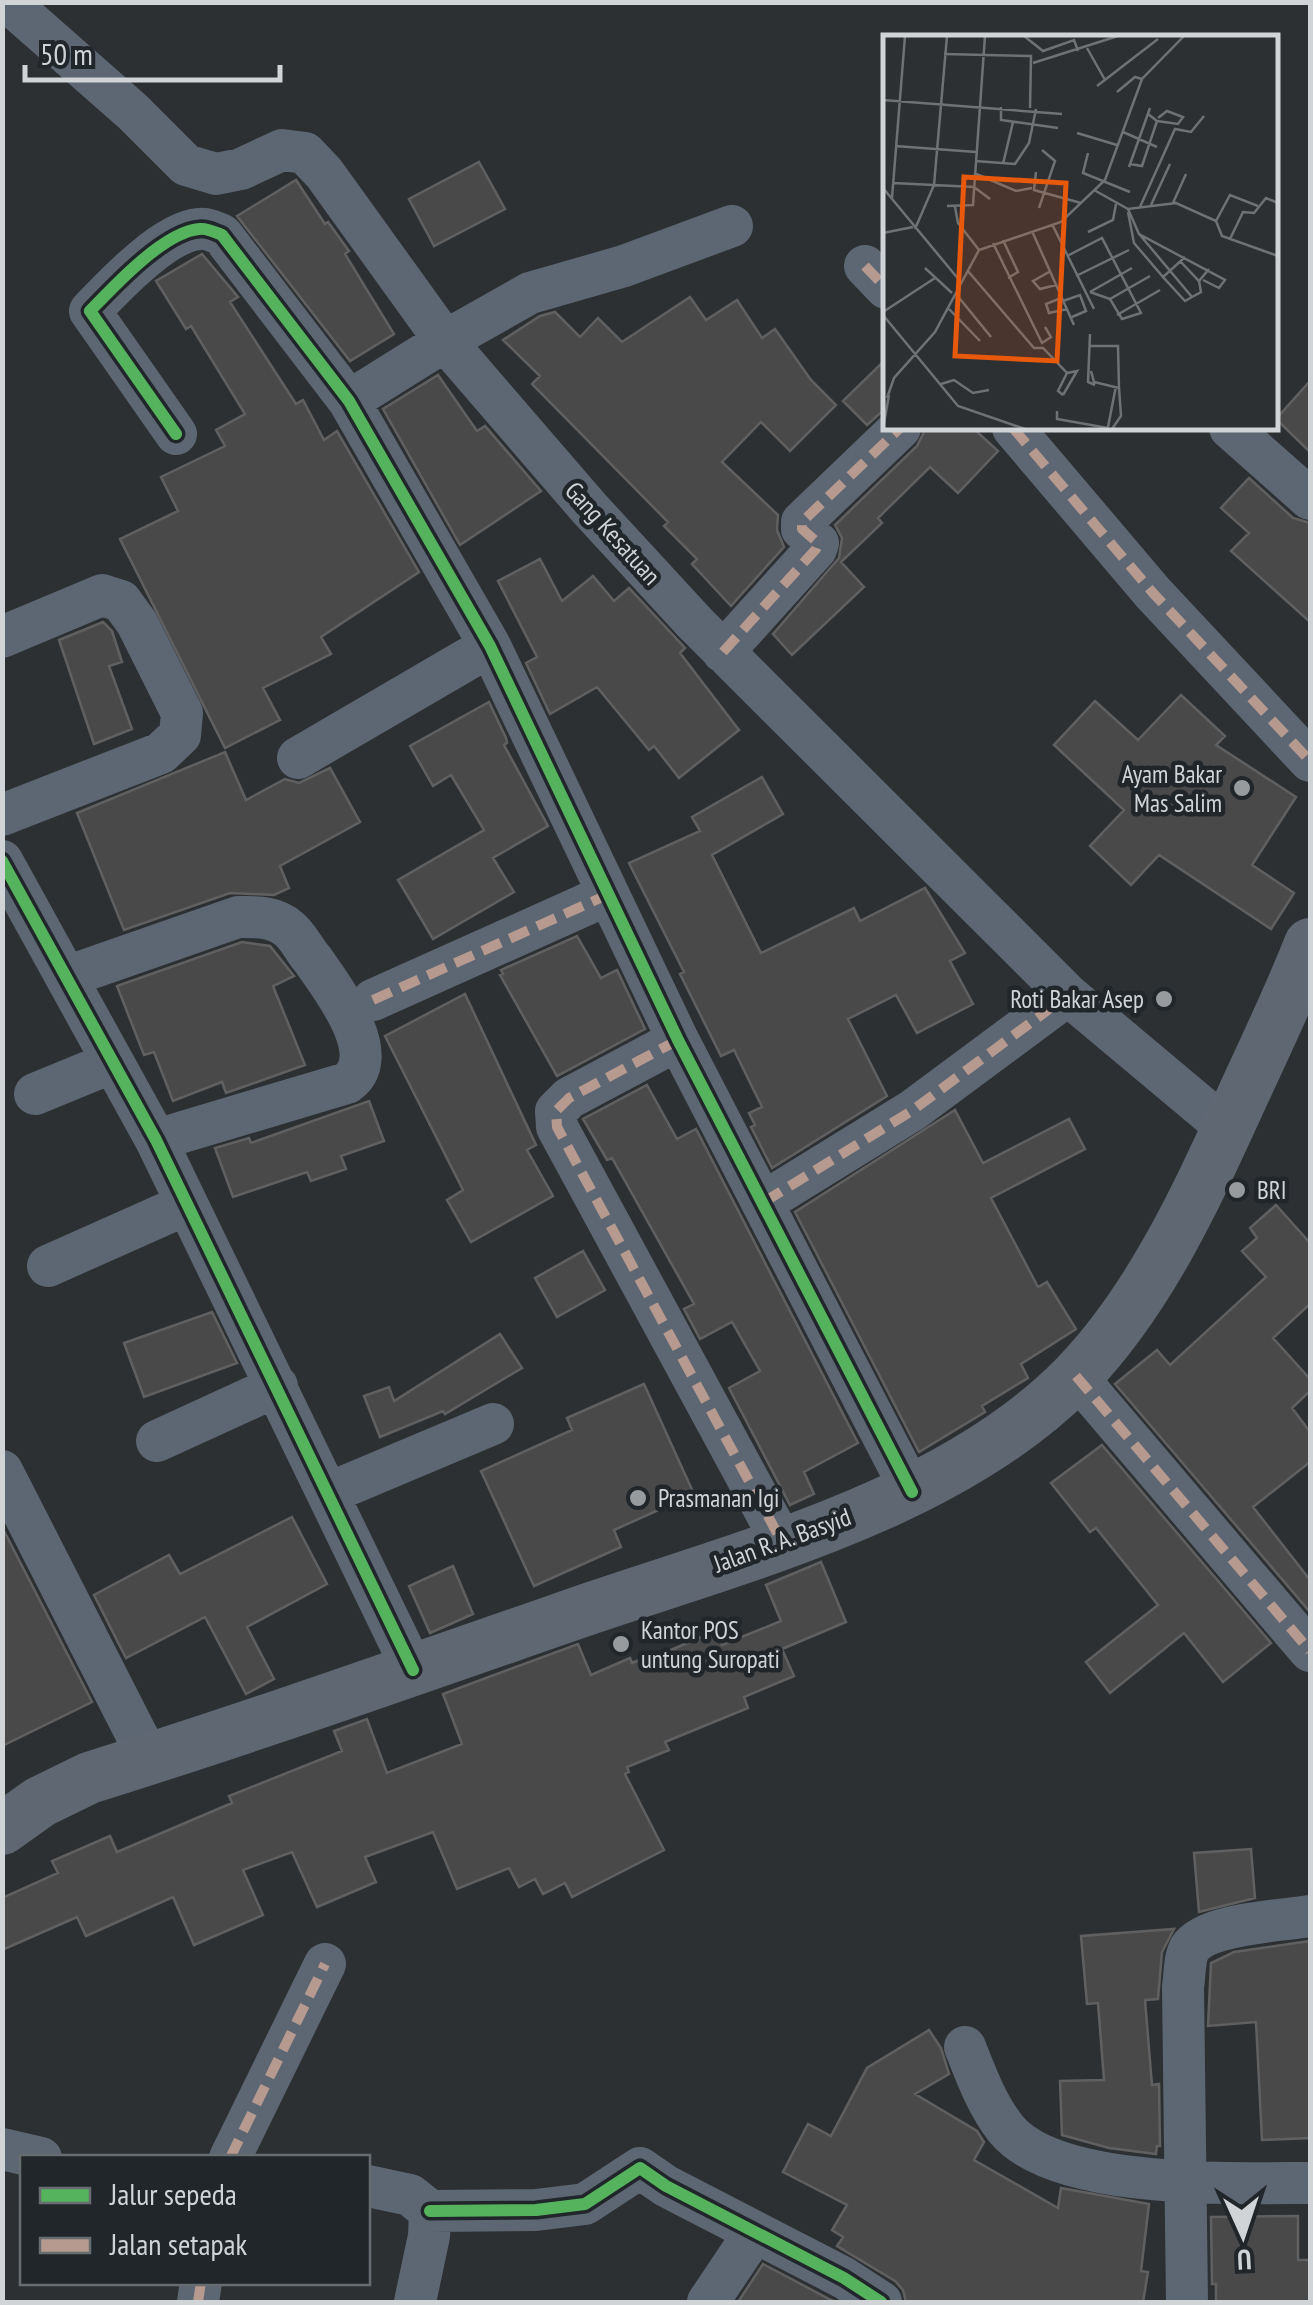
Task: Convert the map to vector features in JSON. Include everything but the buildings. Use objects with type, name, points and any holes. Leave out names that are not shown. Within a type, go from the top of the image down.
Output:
[{"type":"main road","name":"Jalan R. A. Basyid","points":[[2,1829],[40,1802],[89,1778],[782,1542],[912,1492],[988,1448],[1076,1376],[1120,1321],[1177,1232],[1307,964]]},
{"type":"street","name":"Gang Kesatuan","points":[[8,2],[133,112],[186,165],[216,174],[241,169],[282,150],[305,153],[324,173],[444,341],[589,508],[723,652],[1068,994],[1228,1129]]},
{"type":"street","points":[[350,401],[444,341],[530,293],[624,266],[732,226]]},
{"type":"street","points":[[176,434],[90,311],[130,269],[185,232],[203,228],[222,234],[350,401],[490,646],[678,1040],[912,1492]]},
{"type":"street","points":[[723,652],[816,549],[818,543],[802,529],[802,522],[898,430]]},
{"type":"street","points":[[1015,430],[1153,593],[1310,761]]},
{"type":"street","points":[[1232,430],[1310,499]]},
{"type":"street","points":[[2,636],[102,595],[120,601],[138,622],[182,712],[180,735],[161,752],[2,816]]},
{"type":"street","points":[[298,758],[490,646]]},
{"type":"street","points":[[2,861],[156,1140],[412,1670]]},
{"type":"street","points":[[373,1000],[607,895]]},
{"type":"street","points":[[66,977],[238,917],[266,916],[290,929],[354,1024],[361,1059],[356,1074],[347,1082],[156,1140]]},
{"type":"street","points":[[764,1202],[913,1110],[1068,994]]},
{"type":"street","points":[[678,1040],[570,1098],[556,1111],[557,1127],[782,1542]]},
{"type":"street","points":[[34,1094],[112,1062]]},
{"type":"street","points":[[48,1266],[186,1205]]},
{"type":"street","points":[[1076,1376],[1310,1652]]},
{"type":"street","points":[[157,1441],[278,1386]]},
{"type":"street","points":[[329,1493],[494,1424]]},
{"type":"street","points":[[2,1471],[149,1759]]},
{"type":"street","points":[[1187,2302],[1184,1987],[1188,1951],[1200,1937],[1222,1930],[1310,1916]]},
{"type":"street","points":[[231,2155],[325,1964]]},
{"type":"street","points":[[965,2046],[984,2093],[1008,2132],[1037,2152],[1075,2168],[1185,2182],[1310,2183]]},
{"type":"street","points":[[2,2149],[28,2155]]},
{"type":"street","points":[[370,2186],[410,2194],[430,2211],[536,2210],[585,2204],[640,2168],[666,2186],[844,2278],[882,2302]]},
{"type":"street","points":[[415,2302],[429,2236],[430,2211]]},
{"type":"street","points":[[708,2302],[755,2232]]},
{"type":"marked path","points":[[865,266],[883,285]]},
{"type":"marked path","points":[[723,652],[816,549],[818,543],[802,529],[802,522],[898,430]]},
{"type":"marked path","points":[[1015,430],[1153,593],[1310,761]]},
{"type":"marked path","points":[[373,1000],[607,895]]},
{"type":"marked path","points":[[764,1202],[913,1110],[1068,995]]},
{"type":"marked path","points":[[678,1040],[569,1098],[556,1111],[557,1127],[782,1542]]},
{"type":"marked path","points":[[1076,1376],[1310,1651]]},
{"type":"marked path","points":[[231,2155],[325,1964]]},
{"type":"marked path","points":[[198,2302],[201,2285]]},
{"type":"cycle path","points":[[176,434],[90,311],[155,250],[185,232],[205,229],[222,235],[349,401],[490,646],[678,1040],[912,1492]]},
{"type":"cycle path","points":[[2,861],[156,1140],[413,1670]]},
{"type":"cycle path","points":[[430,2211],[536,2210],[585,2204],[640,2168],[666,2186],[844,2278],[881,2302]]},
{"type":"place","name":"Ayam Bakar Mas Salim","points":[[1242,788]]},
{"type":"place","name":"Roti Bakar Asep","points":[[1164,999]]},
{"type":"place","name":"BRI","points":[[1237,1190]]},
{"type":"place","name":"Prasmanan Igi","points":[[638,1498]]},
{"type":"place","name":"Kantor POS untung Suropati","points":[[621,1644]]}]
